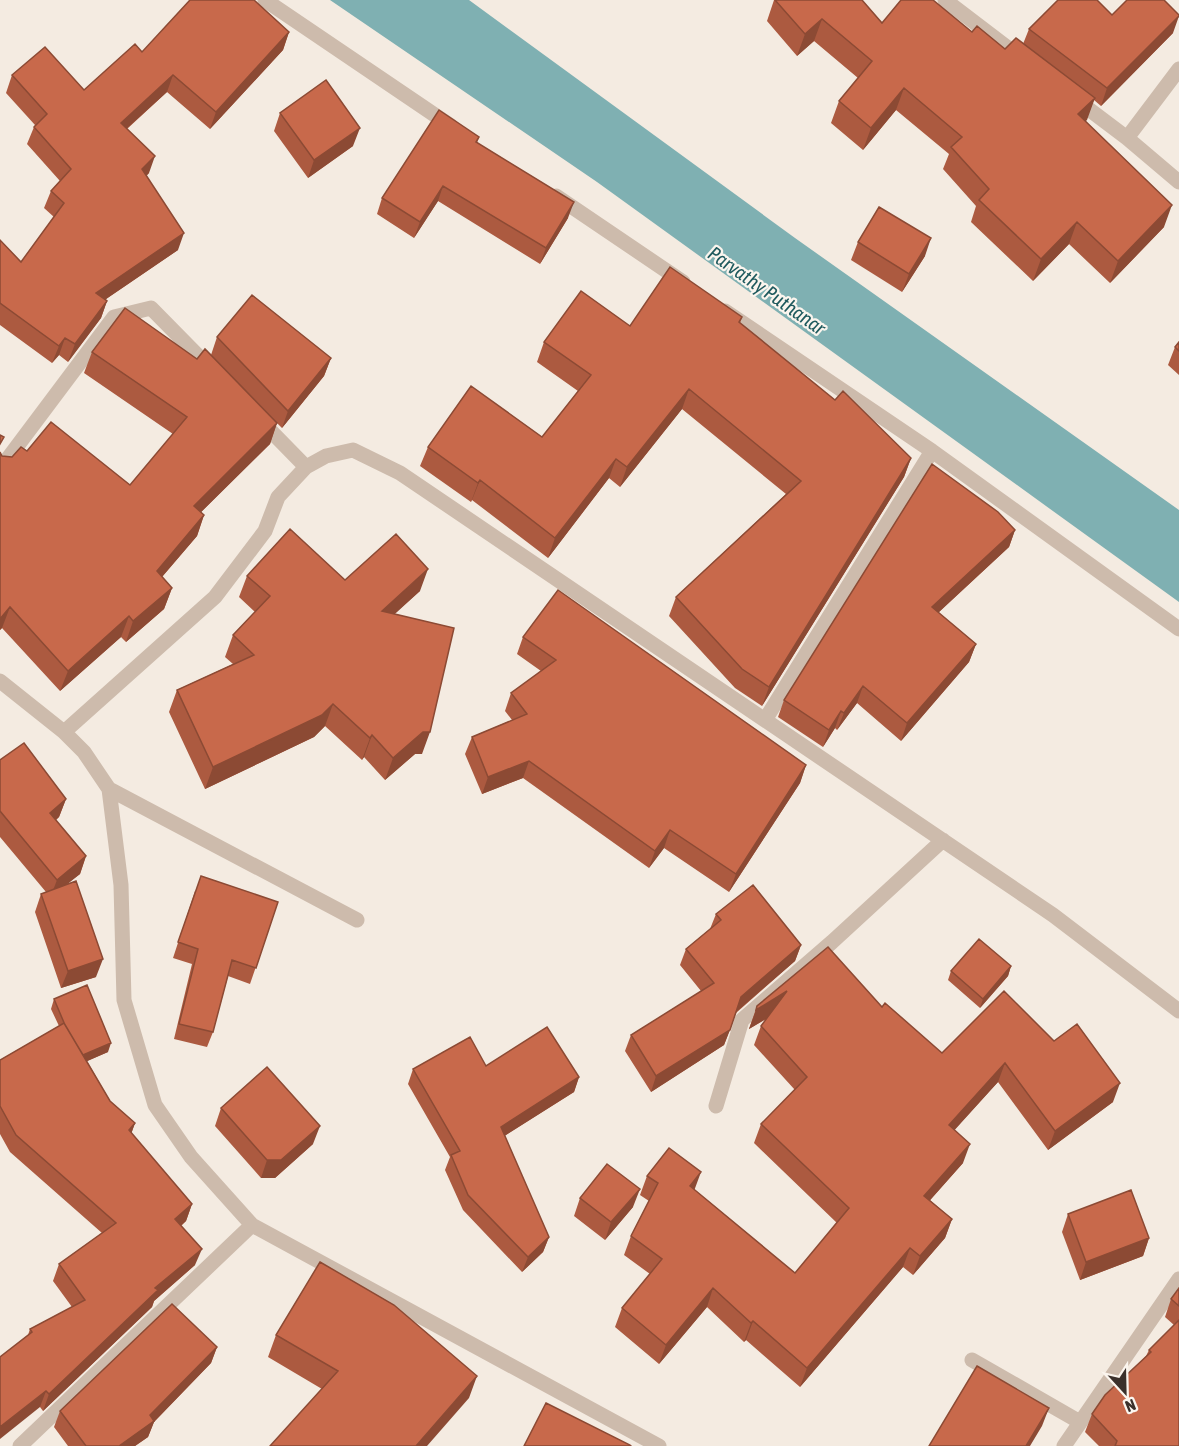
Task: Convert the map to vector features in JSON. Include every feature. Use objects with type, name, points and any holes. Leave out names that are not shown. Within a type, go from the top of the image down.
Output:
[{"type":"street","points":[[265,0],[461,132]]},
{"type":"street","points":[[945,0],[1036,69]]},
{"type":"street","points":[[1127,138],[1179,69]]},
{"type":"street","points":[[1063,90],[1127,138],[1179,182]]},
{"type":"street","points":[[540,186],[697,292]]},
{"type":"street","points":[[716,305],[932,451],[1179,629]]},
{"type":"street","points":[[0,470],[114,317],[151,308],[225,383]]},
{"type":"street","points":[[249,408],[306,467]]},
{"type":"street","points":[[64,732],[215,597],[265,531],[278,497],[306,467],[326,456],[353,450],[400,473],[943,840],[1053,915],[1179,1011]]},
{"type":"street","points":[[765,720],[932,451]]},
{"type":"street","points":[[0,681],[64,732],[84,752],[109,789],[121,885],[124,1000],[154,1105],[191,1157],[252,1225],[659,1446]]},
{"type":"street","points":[[109,789],[357,920]]},
{"type":"street","points":[[716,1106],[742,1020],[832,942],[943,840]]},
{"type":"street","points":[[20,1446],[252,1225]]},
{"type":"street","points":[[1064,1446],[1179,1279]]},
{"type":"street","points":[[972,1360],[1080,1422]]},
{"type":"water","name":"Parvathy Puthanar","points":[[330,0],[469,0],[795,238],[1179,510],[1179,602],[597,182]]},
{"type":"building","points":[[190,0],[254,0],[289,32],[216,112],[173,75],[121,123],[155,156],[142,169],[184,233],[96,293],[107,301],[75,344],[65,338],[59,346],[0,303],[0,240],[21,262],[64,203],[51,191],[71,169],[34,127],[47,114],[12,75],[45,47],[84,90],[135,44],[142,52]]},
{"type":"building","points":[[775,0],[862,0],[882,23],[901,0],[933,0],[972,32],[977,26],[1005,49],[1016,38],[1095,98],[1078,114],[1172,205],[1118,261],[1077,222],[1041,259],[979,200],[989,189],[951,147],[962,137],[904,88],[871,128],[839,101],[872,61],[822,19],[805,34]]},
{"type":"building","points":[[1058,0],[1097,0],[1112,15],[1127,0],[1164,0],[1179,16],[1107,88],[1029,29]]},
{"type":"building","points":[[326,80],[360,128],[314,160],[280,113]]},
{"type":"building","points":[[439,110],[479,137],[476,142],[574,202],[546,248],[443,186],[420,222],[382,198]]},
{"type":"building","points":[[879,207],[931,238],[909,274],[858,242]]},
{"type":"building","points":[[670,267],[742,317],[739,322],[835,400],[843,391],[911,458],[769,687],[742,669],[676,597],[801,481],[689,389],[627,467],[616,459],[555,538],[480,480],[478,483],[428,447],[471,386],[542,437],[591,375],[544,342],[581,291],[630,326]]},
{"type":"building","points":[[252,295],[331,358],[288,411],[217,337]]},
{"type":"building","points":[[125,308],[197,359],[205,349],[277,423],[194,506],[204,515],[157,571],[172,588],[133,621],[129,616],[68,671],[10,607],[0,619],[0,452],[2,456],[12,457],[21,447],[27,451],[51,422],[130,485],[187,417],[92,352]]},
{"type":"building","points":[[932,464],[998,512],[1015,530],[932,607],[976,644],[907,723],[863,686],[844,713],[841,711],[829,730],[784,700]]},
{"type":"building","points":[[290,529],[345,580],[396,534],[428,569],[382,611],[454,628],[430,732],[423,732],[393,758],[372,735],[370,738],[333,704],[322,715],[213,767],[177,690],[254,655],[233,635],[270,596],[247,576]]},
{"type":"building","points":[[558,590],[806,765],[736,874],[670,830],[655,851],[529,761],[488,777],[472,737],[527,714],[511,693],[556,660],[523,637]]},
{"type":"building","points":[[24,743],[66,799],[50,813],[86,856],[57,880],[0,811],[0,760]]},
{"type":"building","points":[[201,876],[278,902],[256,968],[232,960],[213,1032],[179,1024],[198,949],[178,942]]},
{"type":"building","points":[[76,881],[103,959],[68,971],[41,894]]},
{"type":"building","points":[[753,885],[801,945],[741,997],[730,1030],[656,1076],[631,1035],[714,983],[686,949],[721,920],[716,914]]},
{"type":"building","points":[[979,939],[1011,966],[983,999],[951,971]]},
{"type":"building","points":[[828,947],[882,1007],[885,1003],[942,1053],[1004,991],[1054,1041],[1077,1024],[1120,1083],[1055,1131],[1005,1063],[949,1125],[970,1144],[924,1196],[952,1219],[920,1256],[910,1248],[807,1368],[753,1321],[751,1323],[713,1288],[666,1345],[622,1308],[662,1259],[631,1236],[658,1183],[647,1176],[669,1148],[701,1172],[690,1186],[795,1273],[849,1208],[761,1124],[807,1077],[761,1026],[787,991],[756,1010],[757,1006]]},
{"type":"building","points":[[87,985],[111,1043],[83,1055],[65,1025],[54,999]]},
{"type":"building","points":[[64,1023],[110,1101],[135,1123],[129,1130],[192,1204],[175,1219],[202,1249],[155,1288],[158,1290],[49,1394],[46,1391],[0,1427],[0,1357],[32,1332],[30,1329],[85,1300],[59,1264],[116,1223],[16,1135],[0,1106],[0,1060]]},
{"type":"building","points":[[547,1027],[579,1077],[501,1127],[549,1237],[528,1257],[468,1195],[451,1155],[460,1151],[413,1069],[470,1037],[486,1066]]},
{"type":"building","points":[[267,1067],[320,1126],[281,1160],[267,1160],[221,1108]]},
{"type":"building","points":[[607,1164],[640,1189],[611,1222],[580,1198]]},
{"type":"building","points":[[1131,1190],[1149,1238],[1086,1262],[1068,1214]]},
{"type":"building","points":[[320,1262],[394,1305],[477,1376],[416,1446],[270,1446],[338,1371],[276,1335]]},
{"type":"building","points":[[1179,1288],[1179,1306],[1171,1299]]},
{"type":"building","points":[[172,1304],[217,1347],[150,1415],[154,1421],[119,1446],[86,1446],[60,1411]]},
{"type":"building","points":[[1179,1320],[1179,1446],[1115,1446],[1117,1441],[1092,1414],[1105,1395],[1151,1352],[1149,1350]]},
{"type":"building","points":[[977,1366],[1049,1408],[1026,1446],[929,1446]]},
{"type":"building","points":[[546,1403],[630,1445],[631,1446],[524,1446]]}]
